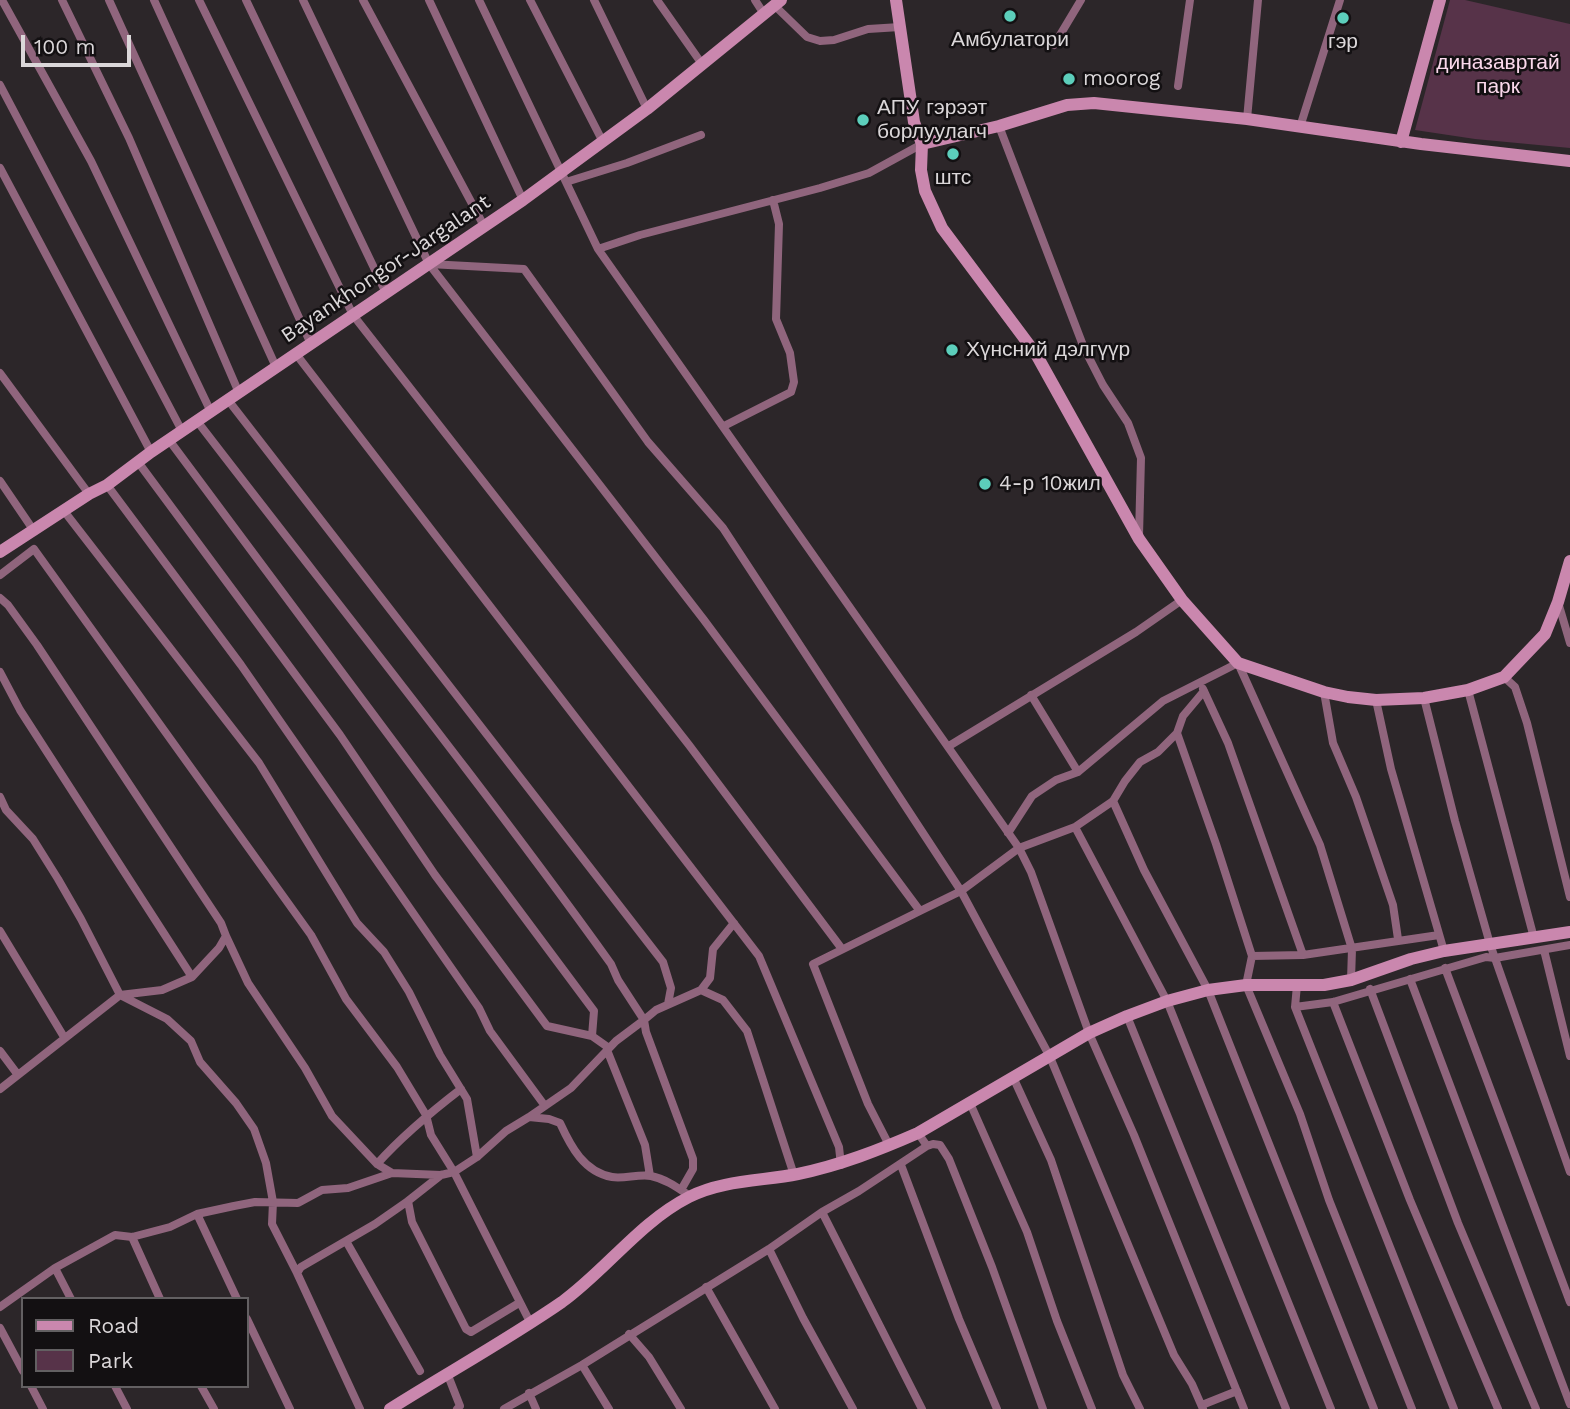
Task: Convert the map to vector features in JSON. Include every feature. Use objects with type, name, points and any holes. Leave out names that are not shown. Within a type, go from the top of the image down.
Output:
[{"type":"street","points":[[2,0],[91,161],[211,412]]},
{"type":"street","points":[[62,0],[130,138],[234,396],[663,962],[671,988],[668,1004]]},
{"type":"street","points":[[109,0],[276,367]]},
{"type":"street","points":[[154,0],[311,344]]},
{"type":"street","points":[[199,0],[353,315],[689,745],[842,949]]},
{"type":"street","points":[[246,0],[386,293]]},
{"type":"street","points":[[303,0],[429,264],[704,620],[920,911]]},
{"type":"street","points":[[363,0],[484,226]]},
{"type":"street","points":[[429,0],[523,200]]},
{"type":"street","points":[[480,0],[598,249],[1019,848],[1031,872],[1089,1033],[1134,1135],[1244,1409]]},
{"type":"street","points":[[530,0],[603,142]]},
{"type":"street","points":[[594,0],[647,108]]},
{"type":"street","points":[[657,0],[702,64]]},
{"type":"street","points":[[755,0],[773,7],[807,37],[821,41],[834,40],[868,29],[900,27]]},
{"type":"street","points":[[896,0],[914,122],[922,144],[921,170],[925,191],[942,228],[1036,354],[1139,539],[1182,600],[1238,663],[1320,845],[1352,949],[1351,980]]},
{"type":"street","points":[[1054,45],[1081,0]]},
{"type":"street","points":[[1178,86],[1190,0]]},
{"type":"street","points":[[1247,119],[1258,0]]},
{"type":"street","points":[[1300,127],[1340,0]]},
{"type":"street","points":[[1401,142],[1440,0]]},
{"type":"street","name":"Bayankhongor-Jargalant","points":[[0,552],[107,485],[151,452],[484,226],[563,177],[773,7]]},
{"type":"street","points":[[0,85],[182,431]]},
{"type":"street","points":[[598,249],[640,234],[869,173],[922,144],[999,127],[1068,104],[1094,103],[1247,119],[1401,142],[1570,161]]},
{"type":"street","points":[[999,127],[1084,348],[1103,385],[1128,423],[1141,458],[1139,539]]},
{"type":"street","points":[[563,177],[627,163],[701,135]]},
{"type":"street","points":[[0,168],[151,452]]},
{"type":"street","points":[[724,426],[791,392],[794,382],[790,353],[776,319],[779,225],[773,200]]},
{"type":"street","points":[[429,264],[524,269],[648,442],[723,528],[961,891],[1050,1057],[1174,1355],[1203,1407],[1237,1391]]},
{"type":"street","points":[[296,354],[759,956],[839,1147],[841,1165]]},
{"type":"street","points":[[0,373],[89,494]]},
{"type":"street","points":[[197,421],[492,800],[611,964],[644,1020],[646,1032],[694,1158],[686,1193]]},
{"type":"street","points":[[169,440],[594,1011],[592,1036]]},
{"type":"street","points":[[138,463],[340,735],[435,875],[547,1026],[592,1036],[608,1049],[645,1145],[650,1176]]},
{"type":"street","points":[[0,481],[31,533],[34,549],[311,936],[346,999],[397,1067],[426,1115],[431,1135],[454,1172],[530,1322]]},
{"type":"street","points":[[107,485],[240,664],[479,1008],[490,1031],[545,1106]]},
{"type":"street","points":[[64,511],[258,763],[357,923],[384,952],[410,992],[440,1055],[467,1099],[477,1157]]},
{"type":"street","points":[[0,575],[34,549]]},
{"type":"street","points":[[1238,663],[1324,692],[1376,700],[1424,698],[1468,690],[1504,677],[1545,634],[1570,561]]},
{"type":"street","points":[[0,598],[37,645],[221,923],[248,983],[305,1068],[332,1116],[377,1164],[392,1173]]},
{"type":"street","points":[[949,746],[1136,632],[1182,600]]},
{"type":"street","points":[[1558,602],[1570,643]]},
{"type":"street","points":[[1008,834],[1032,796],[1056,780],[1077,772],[1163,701],[1202,687],[1238,663]]},
{"type":"street","points":[[0,672],[28,722],[192,977]]},
{"type":"street","points":[[1504,677],[1515,687],[1527,723],[1570,897]]},
{"type":"street","points":[[889,1146],[868,1104],[813,964],[961,891],[1019,848],[1075,827],[1114,801],[1140,762],[1158,752],[1177,733],[1183,716],[1202,687]]},
{"type":"street","points":[[1202,687],[1228,743],[1303,955]]},
{"type":"street","points":[[1468,690],[1534,937]]},
{"type":"street","points":[[1324,692],[1333,743],[1356,797],[1389,893],[1398,939]]},
{"type":"street","points":[[1031,695],[1077,772]]},
{"type":"street","points":[[1424,698],[1490,944],[1570,1172]]},
{"type":"street","points":[[1376,700],[1391,769],[1444,951]]},
{"type":"street","points":[[1177,733],[1252,957],[1246,985],[1300,1114],[1329,1200],[1412,1409]]},
{"type":"street","points":[[0,797],[6,810],[33,839],[58,879],[120,995],[167,1019],[191,1041],[200,1062],[236,1103],[254,1129],[266,1163],[273,1202],[272,1224],[360,1409]]},
{"type":"street","points":[[1114,801],[1144,870],[1208,990],[1374,1409]]},
{"type":"street","points":[[1075,827],[1167,1001],[1331,1409]]},
{"type":"street","points":[[0,1307],[55,1268],[115,1235],[132,1237],[170,1227],[197,1214],[255,1202],[298,1203],[322,1191],[348,1188],[392,1173],[441,1175],[454,1172],[477,1157],[506,1131],[571,1088],[608,1049],[644,1020],[668,1004],[702,990],[710,978],[713,949],[734,923]]},
{"type":"street","points":[[0,931],[64,1037]]},
{"type":"street","points":[[390,1409],[561,1302],[592,1278],[654,1219],[686,1193],[841,1165],[889,1146],[970,1103],[1089,1033],[1167,1001],[1208,990],[1246,985],[1324,985],[1351,980],[1411,959],[1444,951],[1570,932]]},
{"type":"street","points":[[1252,957],[1352,949],[1439,934]]},
{"type":"street","points":[[0,1089],[120,995],[162,990],[192,977],[219,948],[226,936]]},
{"type":"street","points":[[1295,1007],[1333,1002],[1486,957],[1495,958],[1570,945]]},
{"type":"street","points":[[1544,950],[1570,1056]]},
{"type":"street","points":[[1446,968],[1570,1302]]},
{"type":"street","points":[[1410,979],[1570,1404]]},
{"type":"street","points":[[1297,985],[1295,1007],[1454,1409]]},
{"type":"street","points":[[1370,989],[1458,1223],[1536,1409]]},
{"type":"street","points":[[702,990],[723,1000],[747,1031],[794,1175]]},
{"type":"street","points":[[1333,1002],[1410,1200],[1497,1409]]},
{"type":"street","points":[[1127,1016],[1286,1409]]},
{"type":"street","points":[[0,1051],[18,1075]]},
{"type":"street","points":[[1013,1077],[1051,1160],[1123,1375],[1140,1409]]},
{"type":"street","points":[[377,1164],[398,1140],[461,1088]]},
{"type":"street","points":[[970,1103],[1027,1232],[1057,1321],[1092,1409]]},
{"type":"street","points":[[529,1117],[560,1123],[570,1145],[589,1168],[612,1177],[650,1176],[670,1183],[686,1193]]},
{"type":"street","points":[[918,1132],[927,1146]]},
{"type":"street","points":[[504,1409],[582,1365],[933,1144],[940,1145],[950,1159],[992,1267],[1042,1409]]},
{"type":"street","points":[[901,1165],[959,1319],[998,1409]]},
{"type":"street","points":[[297,1273],[301,1267],[408,1202],[441,1175]]},
{"type":"street","points":[[408,1202],[412,1222],[466,1328],[471,1332],[481,1328],[519,1303]]},
{"type":"street","points":[[822,1212],[922,1409]]},
{"type":"street","points":[[197,1214],[236,1297]]},
{"type":"street","points":[[132,1237],[159,1297]]},
{"type":"street","points":[[346,1241],[420,1371]]},
{"type":"street","points":[[769,1249],[853,1409]]},
{"type":"street","points":[[55,1268],[70,1297]]},
{"type":"street","points":[[706,1287],[775,1409]]},
{"type":"street","points":[[248,1321],[290,1409]]},
{"type":"street","points":[[0,1328],[21,1367]]},
{"type":"street","points":[[629,1334],[649,1357],[681,1409]]},
{"type":"street","points":[[582,1365],[609,1409]]},
{"type":"street","points":[[447,1373],[459,1408]]},
{"type":"street","points":[[31,1388],[43,1409]]},
{"type":"street","points":[[116,1388],[127,1409]]},
{"type":"street","points":[[202,1388],[214,1409]]},
{"type":"street","points":[[529,1393],[536,1409]]},
{"type":"green space","name":"диназавртай парк","points":[[1450,0],[1465,0],[1570,24],[1570,148],[1415,130]]},
{"type":"place","name":"Амбулатори","points":[[1010,16]]},
{"type":"place","name":"гэр","points":[[1343,18]]},
{"type":"place","name":"moorog","points":[[1069,79]]},
{"type":"place","name":"АПУ гэрээт борлуулагч","points":[[863,120]]},
{"type":"place","name":"штс","points":[[953,154]]},
{"type":"place","name":"Хүнсний дэлгүүр","points":[[952,350]]},
{"type":"place","name":"4-р 10жил","points":[[985,484]]}]
